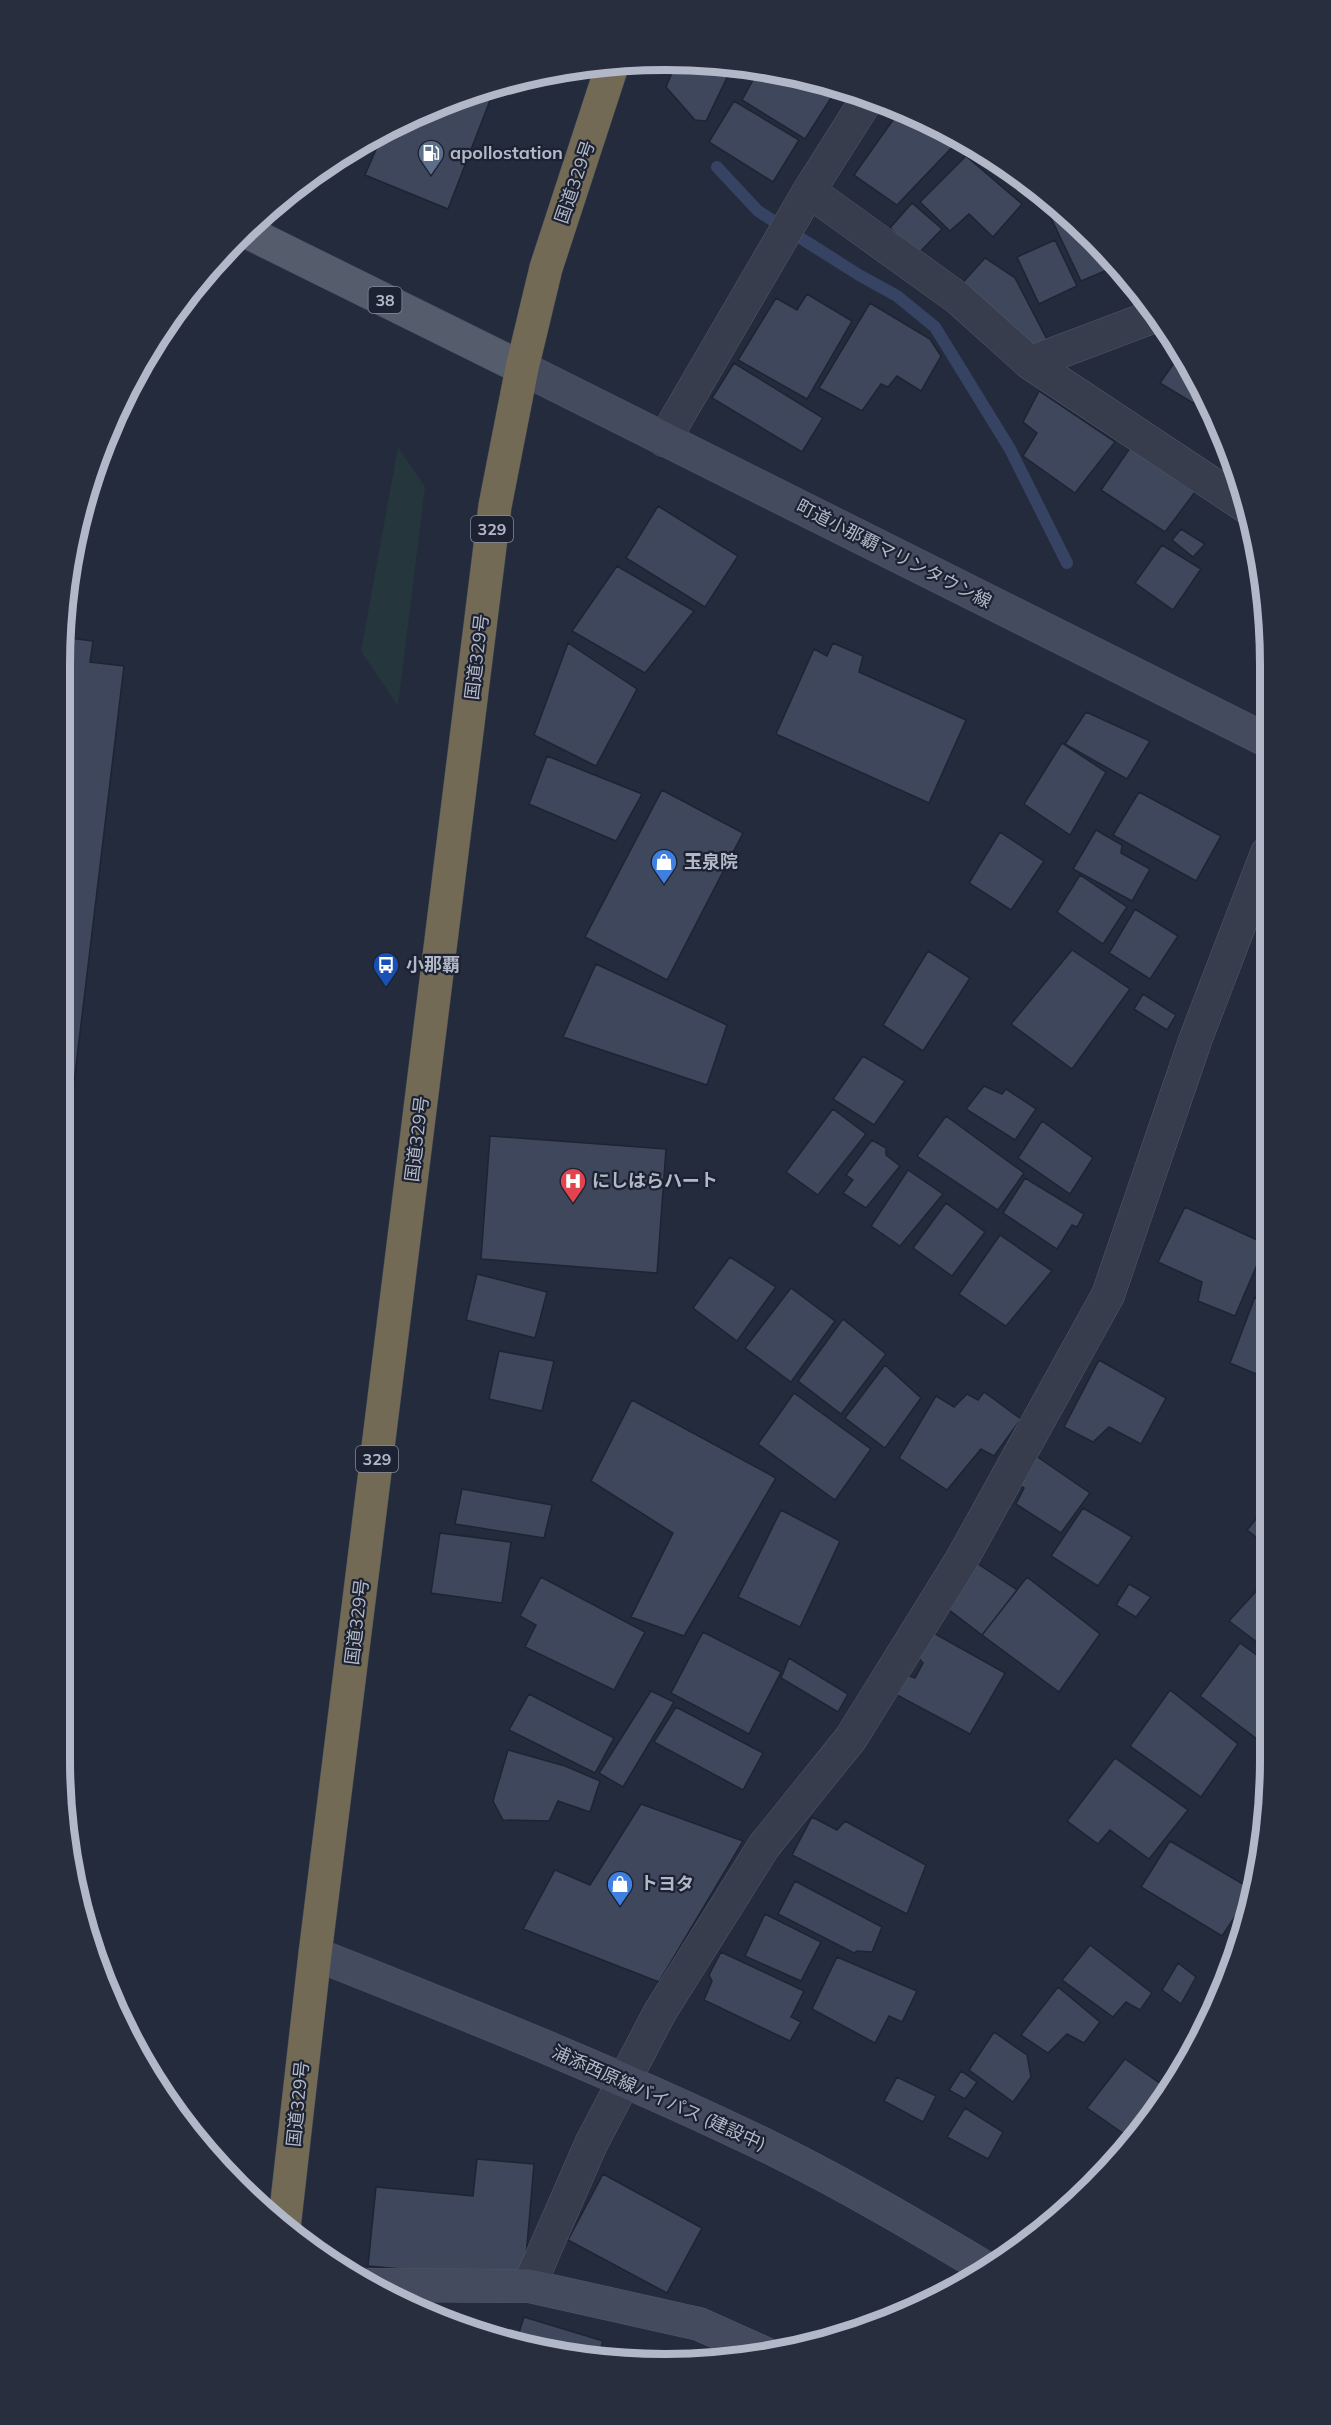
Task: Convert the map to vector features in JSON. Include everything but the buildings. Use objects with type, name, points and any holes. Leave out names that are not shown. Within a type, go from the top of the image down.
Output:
[{"type":"highway","name":"国道329号","points":[[285,2217],[315,1954],[495,506],[522,368],[546,268],[609,74]]},
{"type":"main road","name":"38","points":[[255,236],[522,368]]},
{"type":"street","points":[[664,440],[721,340],[864,105]]},
{"type":"street","points":[[805,200],[959,299],[1030,363],[1237,500]]},
{"type":"street","points":[[1030,363],[1148,318]]},
{"type":"street","name":"町道小那覇マリンタウン線","points":[[522,368],[1260,737]]},
{"type":"street","points":[[529,2286],[591,2144],[660,2012],[764,1845],[851,1738],[956,1569],[1108,1294],[1196,1038],[1260,874]]},
{"type":"street","name":"浦添西原線バイパス (建設中)","points":[[315,1954],[461,2012],[624,2081],[776,2151],[896,2214],[980,2264]]},
{"type":"street","points":[[387,2285],[529,2286],[699,2324],[752,2348]]},
{"type":"shaded area","points":[[398,447],[425,487],[398,706],[361,651]]},
{"type":"waterway","points":[[717,167],[758,211],[859,275],[897,296],[935,327],[1010,449],[1067,563]]},
{"type":"place","name":"apollostation","points":[[431,176]]},
{"type":"place","name":"玉泉院","points":[[664,885]]},
{"type":"place","name":"小那覇","points":[[386,988]]},
{"type":"place","name":"にしはらハート","points":[[573,1204]]},
{"type":"place","name":"トヨタ","points":[[620,1907]]}]
